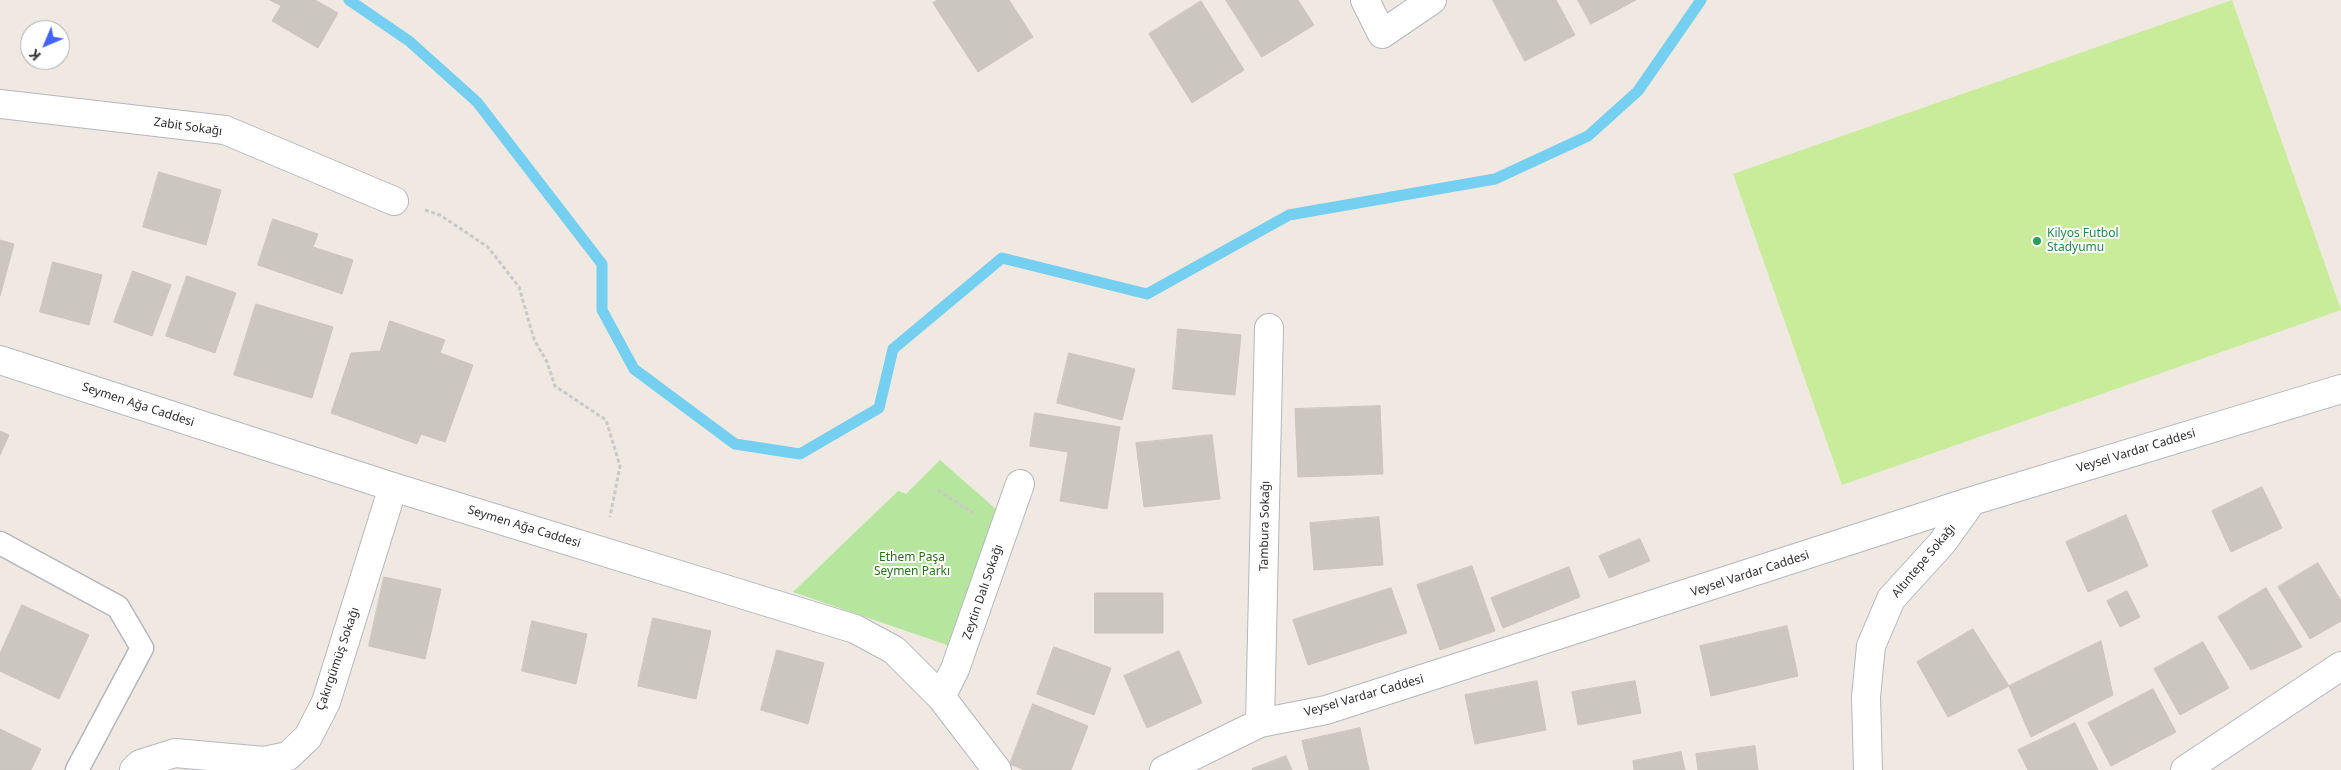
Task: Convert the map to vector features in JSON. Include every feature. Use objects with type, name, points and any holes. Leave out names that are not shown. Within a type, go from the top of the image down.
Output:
[{"type":"street","points":[[1365,0],[1382,34],[1432,0]]},
{"type":"street","name":"Zabit Sokağı","points":[[0,104],[225,130],[394,201]]},
{"type":"street","name":"Tambura Sokağı","points":[[1260,723],[1269,328]]},
{"type":"street","name":"Seymen Ağa Caddesi","points":[[0,360],[393,487],[855,629],[894,650],[941,697],[997,770]]},
{"type":"street","name":"Veysel Vardar Caddesi","points":[[1164,770],[1260,723],[1326,710],[1972,501],[2341,388]]},
{"type":"street","name":"Zeytin Dalı Sokağı","points":[[941,697],[956,669],[1020,484]]},
{"type":"street","name":"Çakırgümüş Sokağı","points":[[134,770],[140,764],[175,753],[264,761],[288,756],[308,737],[326,702],[393,487]]},
{"type":"street","name":"Altıntepe Sokağı","points":[[1868,770],[1866,697],[1871,646],[1891,599],[1942,543],[1972,501]]},
{"type":"street","points":[[2185,770],[2341,666]]},
{"type":"lane","points":[[0,543],[118,607],[142,648],[77,770]]},
{"type":"path","points":[[394,201],[440,215],[488,247],[519,287],[534,339],[547,362],[556,386],[606,420],[620,466],[602,552]]},
{"type":"green space","name":"Kilyos Futbol Stadyumu","points":[[2232,0],[2341,310],[1842,485],[1733,174]]},
{"type":"green space","name":"Ethem Paşa Seymen Parkı","points":[[940,460],[997,510],[953,647],[793,592],[898,491],[906,494]]},
{"type":"building","points":[[270,0],[315,0],[338,13],[318,48],[272,21],[281,6]]},
{"type":"building","points":[[938,0],[1009,0],[1033,37],[978,72],[933,3]]},
{"type":"building","points":[[1226,0],[1298,0],[1314,25],[1262,57]]},
{"type":"building","points":[[1493,0],[1556,0],[1575,35],[1525,61]]},
{"type":"building","points":[[1578,0],[1636,0],[1591,24]]},
{"type":"building","points":[[1201,1],[1244,70],[1192,103],[1149,34]]},
{"type":"building","points":[[159,172],[221,190],[206,245],[143,227]]},
{"type":"building","points":[[273,219],[318,234],[313,247],[353,260],[342,294],[258,265]]},
{"type":"building","points":[[0,240],[14,244],[0,296]]},
{"type":"building","points":[[53,262],[102,275],[89,325],[40,312]]},
{"type":"building","points":[[133,271],[171,285],[152,336],[114,322]]},
{"type":"building","points":[[187,276],[236,293],[215,353],[166,336]]},
{"type":"building","points":[[256,304],[333,327],[312,398],[234,375]]},
{"type":"building","points":[[390,321],[445,340],[440,353],[473,365],[445,442],[421,434],[417,444],[331,413],[351,353],[380,351]]},
{"type":"building","points":[[1178,329],[1241,335],[1235,395],[1173,389]]},
{"type":"building","points":[[1069,353],[1135,369],[1122,420],[1057,403]]},
{"type":"building","points":[[1380,406],[1383,474],[1298,477],[1295,409]]},
{"type":"building","points":[[1035,413],[1120,427],[1107,509],[1060,501],[1068,452],[1030,446]]},
{"type":"building","points":[[0,431],[9,435],[0,455]]},
{"type":"building","points":[[1212,435],[1220,499],[1144,507],[1136,443]]},
{"type":"building","points":[[2262,487],[2282,528],[2231,552],[2212,511]]},
{"type":"building","points":[[2126,515],[2148,566],[2088,592],[2066,542]]},
{"type":"building","points":[[1379,517],[1383,565],[1314,570],[1310,523]]},
{"type":"building","points":[[1640,539],[1650,561],[1609,578],[1599,556]]},
{"type":"building","points":[[2318,563],[2341,601],[2341,621],[2310,639],[2278,587]]},
{"type":"building","points":[[1472,566],[1495,631],[1440,650],[1417,585]]},
{"type":"building","points":[[1569,567],[1580,597],[1503,628],[1491,598]]},
{"type":"building","points":[[384,577],[441,589],[425,659],[369,646]]},
{"type":"building","points":[[1391,588],[1407,633],[1308,665],[1293,620]]},
{"type":"building","points":[[2266,588],[2302,647],[2251,670],[2218,617]]},
{"type":"building","points":[[2127,591],[2140,617],[2120,627],[2107,601]]},
{"type":"building","points":[[1095,593],[1163,593],[1163,633],[1095,633]]},
{"type":"building","points":[[22,605],[89,635],[59,699],[0,671],[0,654]]},
{"type":"building","points":[[653,618],[711,631],[696,699],[638,686]]},
{"type":"building","points":[[532,621],[587,634],[576,684],[522,671]]},
{"type":"building","points":[[1787,626],[1798,676],[1711,696],[1700,646]]},
{"type":"building","points":[[1973,629],[2009,686],[1948,717],[1917,662]]},
{"type":"building","points":[[2101,641],[2113,695],[2031,737],[2009,686]]},
{"type":"building","points":[[2203,642],[2229,688],[2180,715],[2154,669]]},
{"type":"building","points":[[1054,647],[1111,668],[1094,715],[1037,694]]},
{"type":"building","points":[[777,650],[824,663],[808,724],[761,710]]},
{"type":"building","points":[[1179,651],[1202,703],[1147,728],[1124,676]]},
{"type":"building","points":[[1537,681],[1546,730],[1475,744],[1465,695]]},
{"type":"building","points":[[1635,681],[1641,713],[1578,725],[1572,692]]},
{"type":"building","points":[[2153,689],[2176,732],[2111,766],[2088,723]]},
{"type":"building","points":[[1033,704],[1088,726],[1071,770],[1024,770],[1010,764]]},
{"type":"building","points":[[2075,723],[2098,770],[2028,770],[2018,750]]},
{"type":"building","points":[[1360,728],[1369,770],[1309,770],[1302,741]]},
{"type":"building","points":[[0,729],[41,749],[31,770],[0,770]]},
{"type":"building","points":[[1755,746],[1758,770],[1698,770],[1696,754]]},
{"type":"building","points":[[1681,752],[1685,770],[1634,770],[1633,761]]},
{"type":"building","points":[[1286,756],[1292,770],[1252,769]]},
{"type":"waterway","points":[[349,0],[409,41],[477,102],[602,264],[602,310],[634,369],[735,444],[800,454],[879,408],[893,349],[1002,258],[1147,294],[1289,215],[1495,179],[1588,136],[1638,91],[1701,0]]},
{"type":"place","name":"Kilyos Futbol Stadyumu","points":[[2037,241]]}]
